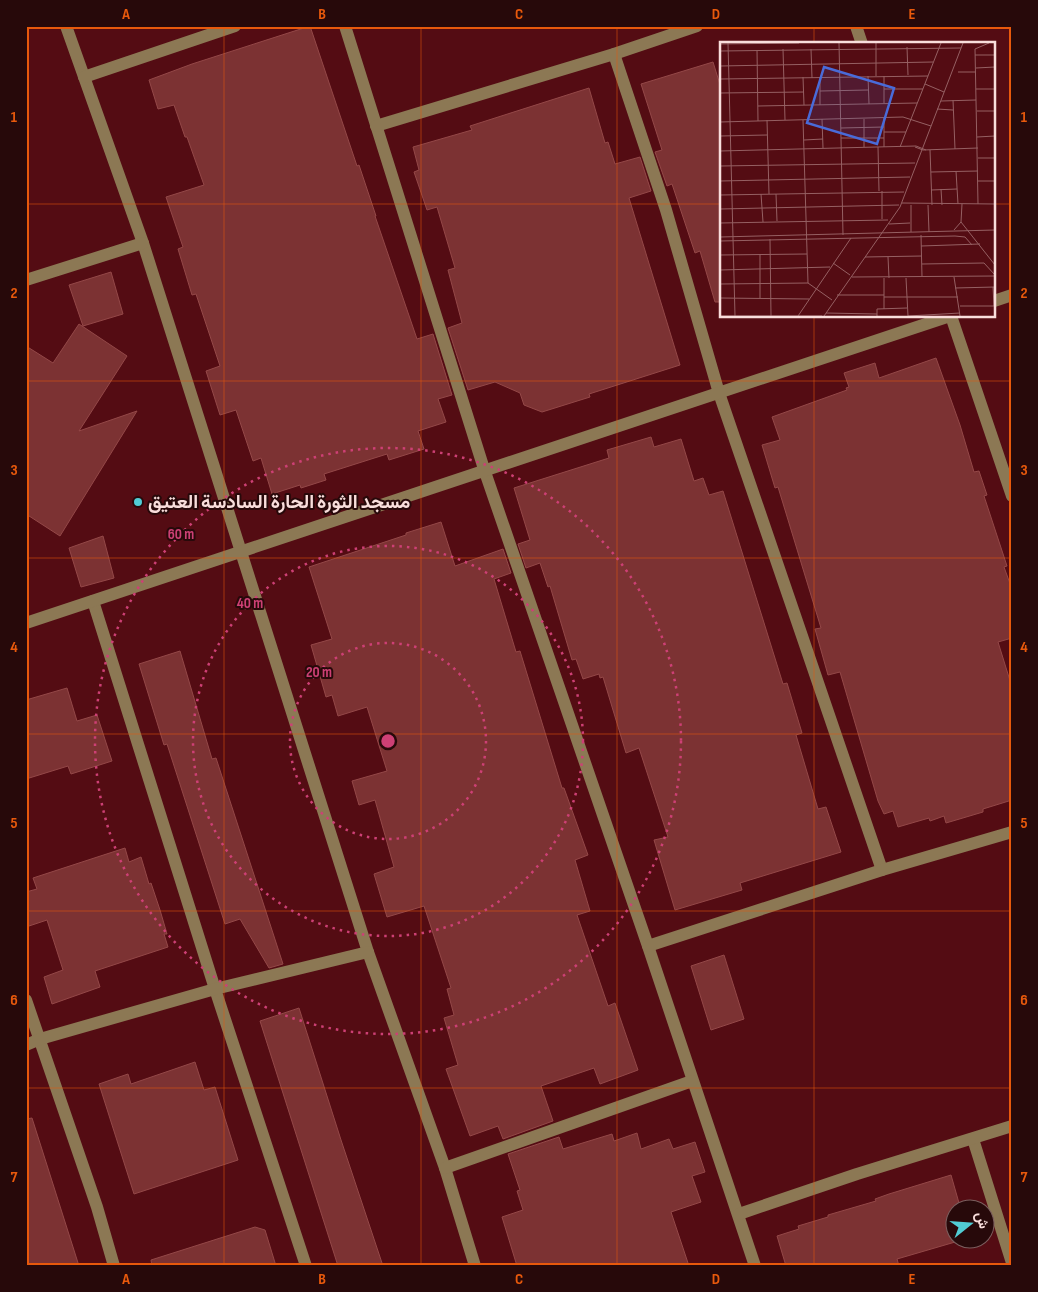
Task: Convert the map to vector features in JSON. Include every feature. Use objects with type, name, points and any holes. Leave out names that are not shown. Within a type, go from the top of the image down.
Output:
[{"type":"street","points":[[66,26],[143,243],[368,952],[445,1168],[475,1266]]},
{"type":"street","points":[[84,77],[235,26]]},
{"type":"street","points":[[345,26],[484,470],[648,946],[755,1266]]},
{"type":"street","points":[[376,126],[614,54],[697,26]]},
{"type":"street","points":[[856,26],[861,42]]},
{"type":"street","points":[[614,54],[666,210],[719,393],[882,870]]},
{"type":"street","points":[[26,280],[143,243]]},
{"type":"street","points":[[996,300],[1012,295]]},
{"type":"street","points":[[26,623],[944,318]]},
{"type":"street","points":[[951,318],[1012,496]]},
{"type":"street","points":[[93,601],[215,989],[306,1266]]},
{"type":"street","points":[[648,946],[882,870],[1012,832]]},
{"type":"street","points":[[26,1045],[40,1039],[215,989],[368,952]]},
{"type":"street","points":[[26,1000],[97,1207],[114,1266]]},
{"type":"street","points":[[445,1168],[692,1081]]},
{"type":"street","points":[[739,1214],[857,1174],[1012,1126]]},
{"type":"street","points":[[973,1139],[1012,1263]]},
{"type":"building","points":[[310,26],[417,339],[433,334],[452,395],[438,399],[446,422],[418,431],[424,449],[389,460],[387,454],[324,474],[326,480],[301,488],[300,485],[272,494],[261,458],[253,461],[236,410],[220,415],[206,371],[220,366],[196,294],[192,295],[178,249],[183,247],[166,197],[204,185],[174,105],[158,109],[149,80]]},
{"type":"building","points":[[713,62],[720,85],[720,302],[715,302],[700,251],[695,253],[672,184],[667,186],[655,152],[662,150],[641,84]]},
{"type":"building","points":[[589,88],[605,143],[608,142],[615,164],[640,157],[651,191],[629,198],[680,365],[589,394],[590,397],[542,412],[524,405],[520,393],[495,382],[468,390],[448,328],[462,323],[448,270],[455,268],[437,207],[427,210],[414,172],[419,170],[413,147],[472,130],[470,126]]},
{"type":"building","points":[[111,272],[123,314],[83,326],[69,285]]},
{"type":"building","points":[[79,324],[127,356],[79,431],[137,411],[60,536],[26,514],[26,346],[53,363]]},
{"type":"building","points":[[936,358],[960,425],[974,472],[979,471],[987,495],[984,496],[1007,566],[1004,567],[1012,589],[1012,638],[998,642],[1012,687],[1012,800],[983,809],[983,812],[946,823],[944,816],[930,821],[929,818],[898,827],[893,811],[884,814],[878,801],[840,672],[828,675],[815,629],[821,628],[778,487],[775,488],[762,445],[780,440],[772,417],[847,390],[846,388],[849,387],[844,373],[875,363],[879,378]]},
{"type":"building","points":[[651,437],[654,447],[681,439],[694,481],[703,478],[709,495],[723,491],[783,684],[787,683],[802,733],[796,735],[818,809],[826,807],[841,852],[740,883],[742,890],[675,910],[654,840],[668,837],[639,748],[626,753],[603,677],[600,678],[599,674],[583,679],[576,659],[572,660],[550,586],[548,587],[540,563],[526,568],[518,544],[530,540],[514,488],[609,458],[607,450]]},
{"type":"building","points":[[441,522],[455,566],[503,549],[511,573],[494,579],[516,652],[520,651],[562,788],[564,788],[588,855],[575,860],[590,911],[577,915],[608,1006],[615,1003],[638,1070],[600,1084],[594,1068],[541,1086],[553,1121],[503,1139],[498,1126],[470,1136],[446,1069],[458,1065],[444,1018],[454,1015],[447,989],[451,988],[424,906],[387,917],[374,874],[394,867],[375,800],[359,805],[352,781],[387,771],[367,707],[338,716],[332,695],[326,697],[311,645],[332,639],[309,567]]},
{"type":"building","points":[[103,536],[114,578],[81,587],[69,548]]},
{"type":"building","points":[[180,651],[212,759],[216,758],[283,964],[269,968],[240,919],[225,924],[167,744],[164,745],[139,664]]},
{"type":"building","points":[[67,688],[77,721],[97,715],[112,761],[71,774],[68,766],[26,779],[26,700]]},
{"type":"building","points":[[125,848],[129,862],[141,857],[149,884],[151,883],[160,910],[167,934],[164,934],[168,947],[95,971],[100,987],[52,1004],[44,977],[63,970],[47,920],[26,927],[26,892],[37,889],[33,878]]},
{"type":"building","points":[[724,955],[744,1019],[711,1030],[691,966]]},
{"type":"building","points":[[299,1008],[383,1266],[338,1266],[260,1021]]},
{"type":"building","points":[[195,1062],[204,1090],[215,1087],[238,1160],[134,1194],[99,1084],[128,1074],[131,1084]]},
{"type":"building","points":[[32,1118],[79,1266],[26,1266],[26,1119]]},
{"type":"building","points":[[637,1133],[641,1149],[669,1139],[673,1149],[695,1142],[705,1172],[692,1176],[701,1202],[671,1212],[689,1266],[517,1266],[502,1217],[523,1210],[517,1191],[520,1190],[508,1154],[559,1137],[563,1149],[612,1134],[614,1141]]},
{"type":"building","points":[[951,1175],[958,1200],[946,1200],[946,1245],[897,1259],[899,1266],[786,1266],[777,1236],[799,1229],[798,1226],[828,1217],[828,1215],[876,1201],[875,1199]]},
{"type":"building","points":[[255,1227],[265,1230],[276,1266],[152,1266],[151,1260]]},
{"type":"place","name":"مسجد الثورة الحارة السادسة العتيق","points":[[138,502]]}]
